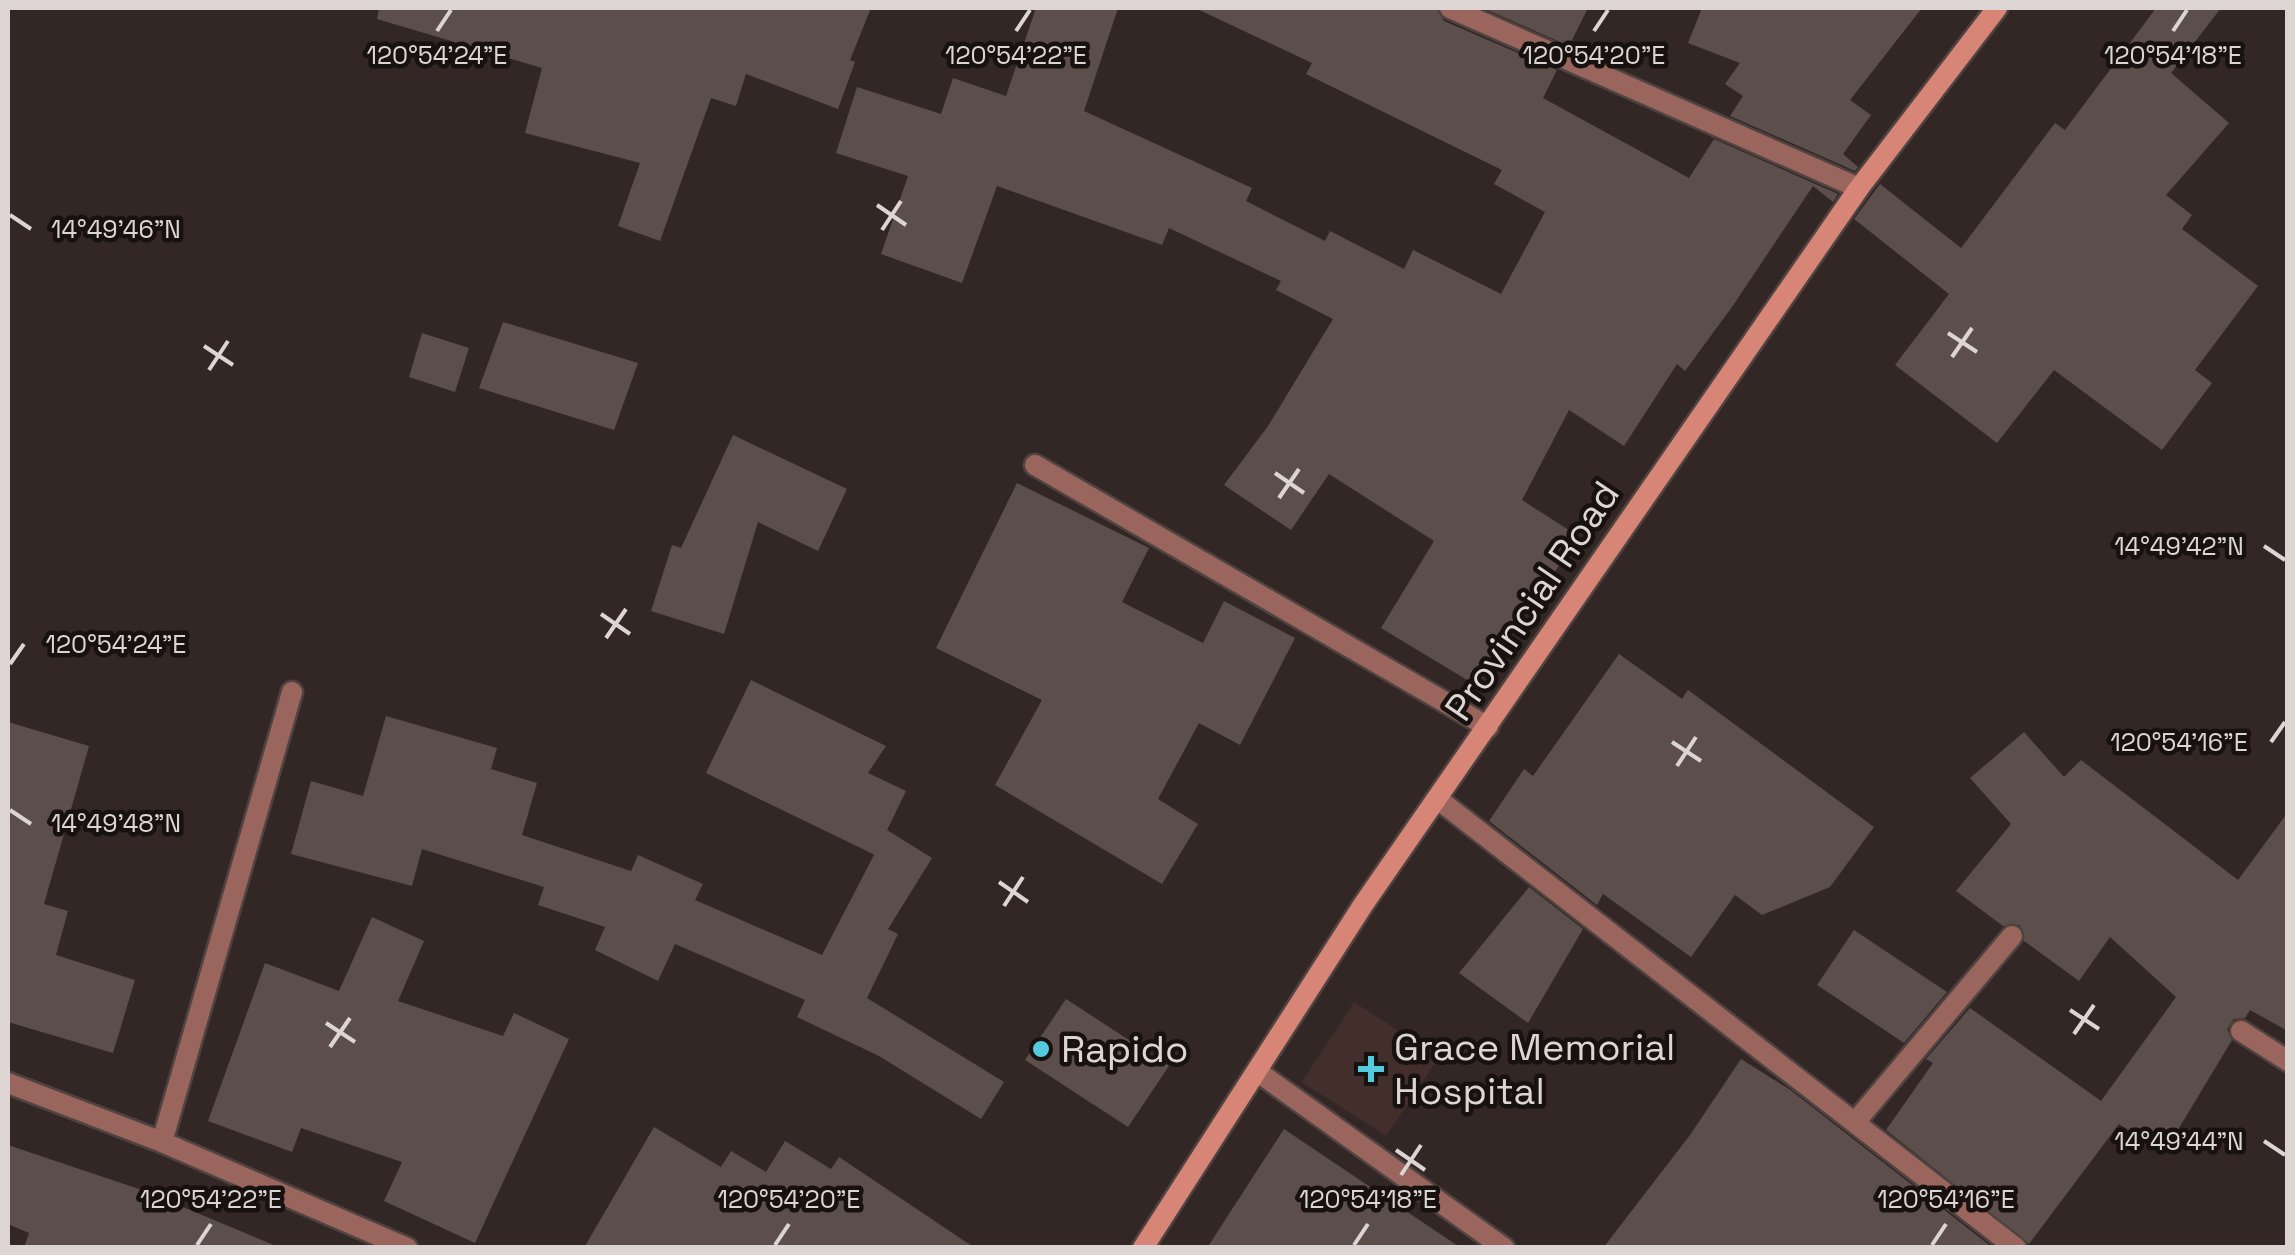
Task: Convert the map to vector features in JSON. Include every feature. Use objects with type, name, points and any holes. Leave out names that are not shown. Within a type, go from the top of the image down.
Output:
[{"type":"main road","name":"Provincial Road","points":[[1143,1248],[1363,905],[1859,188],[1997,8]]},
{"type":"street","points":[[1450,8],[1859,188]]},
{"type":"street","points":[[1034,465],[1488,726]]},
{"type":"street","points":[[162,1142],[292,692]]},
{"type":"street","points":[[1439,800],[1857,1120],[2016,1248]]},
{"type":"street","points":[[1857,1120],[2012,936]]},
{"type":"street","points":[[2241,1031],[2288,1061]]},
{"type":"street","points":[[1258,1072],[1504,1248]]},
{"type":"street","points":[[8,1083],[162,1142],[407,1248]]},
{"type":"shaded area","name":"Grace Memorial Hospital","points":[[1354,1002],[1439,1057],[1386,1136],[1302,1082]]},
{"type":"building","points":[[379,8],[871,8],[850,60],[855,62],[838,109],[746,74],[736,106],[711,98],[660,241],[618,226],[640,163],[525,133],[542,68],[377,19]]},
{"type":"building","points":[[1036,8],[1118,8],[1084,111],[1252,188],[1246,201],[1325,241],[1330,231],[1404,269],[1413,250],[1501,294],[1545,212],[1494,184],[1502,170],[1306,74],[1312,63],[1195,8],[1436,8],[1444,21],[1557,70],[1543,98],[1689,178],[1714,139],[1838,194],[1833,202],[1813,186],[1732,307],[1685,371],[1677,364],[1624,446],[1569,410],[1522,500],[1578,536],[1533,606],[1529,603],[1477,686],[1381,628],[1434,541],[1329,474],[1291,530],[1224,485],[1268,426],[1333,319],[1276,290],[1281,281],[1169,228],[1162,245],[997,186],[962,283],[881,254],[908,176],[836,153],[857,87],[941,114],[953,78],[1006,96]]},
{"type":"building","points":[[1483,8],[1588,8],[1569,46]]},
{"type":"building","points":[[1702,8],[1922,8],[1850,100],[1871,115],[1843,154],[1858,167],[1855,171],[1730,116],[1743,96],[1725,84],[1740,63],[1688,43]]},
{"type":"building","points":[[2156,8],[2221,8],[2171,73],[2229,123],[2166,195],[2192,215],[2182,229],[2258,286],[2195,370],[2212,383],[2162,450],[2054,370],[1997,443],[1895,365],[1949,294],[1854,219],[1880,184],[1961,248],[2055,123],[2065,130]]},
{"type":"building","points":[[503,322],[638,363],[614,430],[479,388]]},
{"type":"building","points":[[422,333],[469,348],[455,392],[409,377]]},
{"type":"building","points":[[733,435],[847,489],[818,551],[758,522],[724,634],[651,611],[672,545],[681,548]]},
{"type":"building","points":[[1017,483],[1149,548],[1122,602],[1203,643],[1224,601],[1295,638],[1240,745],[1199,723],[1158,799],[1198,824],[1162,884],[995,785],[1042,700],[936,648]]},
{"type":"building","points":[[1619,654],[1682,699],[1688,690],[1874,827],[1830,887],[1762,915],[1735,895],[1691,957],[1603,894],[1597,905],[1489,821],[1524,769],[1533,776]]},
{"type":"building","points":[[751,680],[886,746],[868,773],[906,791],[875,855],[706,773]]},
{"type":"building","points":[[386,716],[497,748],[491,769],[537,783],[522,835],[631,871],[638,855],[703,884],[695,900],[822,955],[887,830],[932,858],[888,929],[898,934],[867,998],[1004,1082],[981,1119],[879,1056],[797,1017],[805,1000],[675,944],[658,981],[595,950],[605,927],[538,905],[544,887],[422,849],[412,886],[291,854],[311,781],[363,796]]},
{"type":"building","points":[[8,722],[89,746],[44,904],[68,911],[56,955],[135,980],[113,1053],[8,1022]]},
{"type":"building","points":[[2024,732],[2064,777],[2081,760],[2238,880],[2288,812],[2288,1031],[2250,1010],[2245,1018],[2234,1019],[2227,1029],[2232,1040],[2164,1153],[2119,1124],[2029,1244],[1886,1130],[1933,1063],[1926,1059],[1970,1008],[2101,1101],[2176,997],[2110,937],[2079,981],[2024,941],[2020,925],[2003,926],[1956,891],[2011,824],[1970,778]]},
{"type":"building","points":[[1529,887],[1583,929],[1528,1023],[1459,973]]},
{"type":"building","points":[[372,917],[424,941],[398,1001],[503,1036],[514,1013],[569,1039],[475,1243],[384,1201],[402,1162],[301,1128],[292,1152],[208,1121],[265,963],[339,991]]},
{"type":"building","points":[[1854,930],[1947,992],[1904,1043],[1817,985]]},
{"type":"building","points":[[1066,999],[1169,1066],[1128,1127],[1025,1060]]},
{"type":"building","points":[[1741,1059],[1789,1089],[1993,1248],[1603,1248],[1690,1135]]},
{"type":"building","points":[[654,1127],[721,1167],[731,1151],[766,1172],[785,1141],[831,1169],[839,1157],[975,1248],[584,1248]]},
{"type":"building","points":[[1284,1129],[1461,1248],[1207,1248]]},
{"type":"building","points":[[8,1145],[142,1190],[281,1248],[24,1248],[29,1233],[8,1224]]},
{"type":"place","name":"Rapido","points":[[1041,1049]]},
{"type":"place","name":"Grace Memorial Hospital","points":[[1371,1069]]}]
